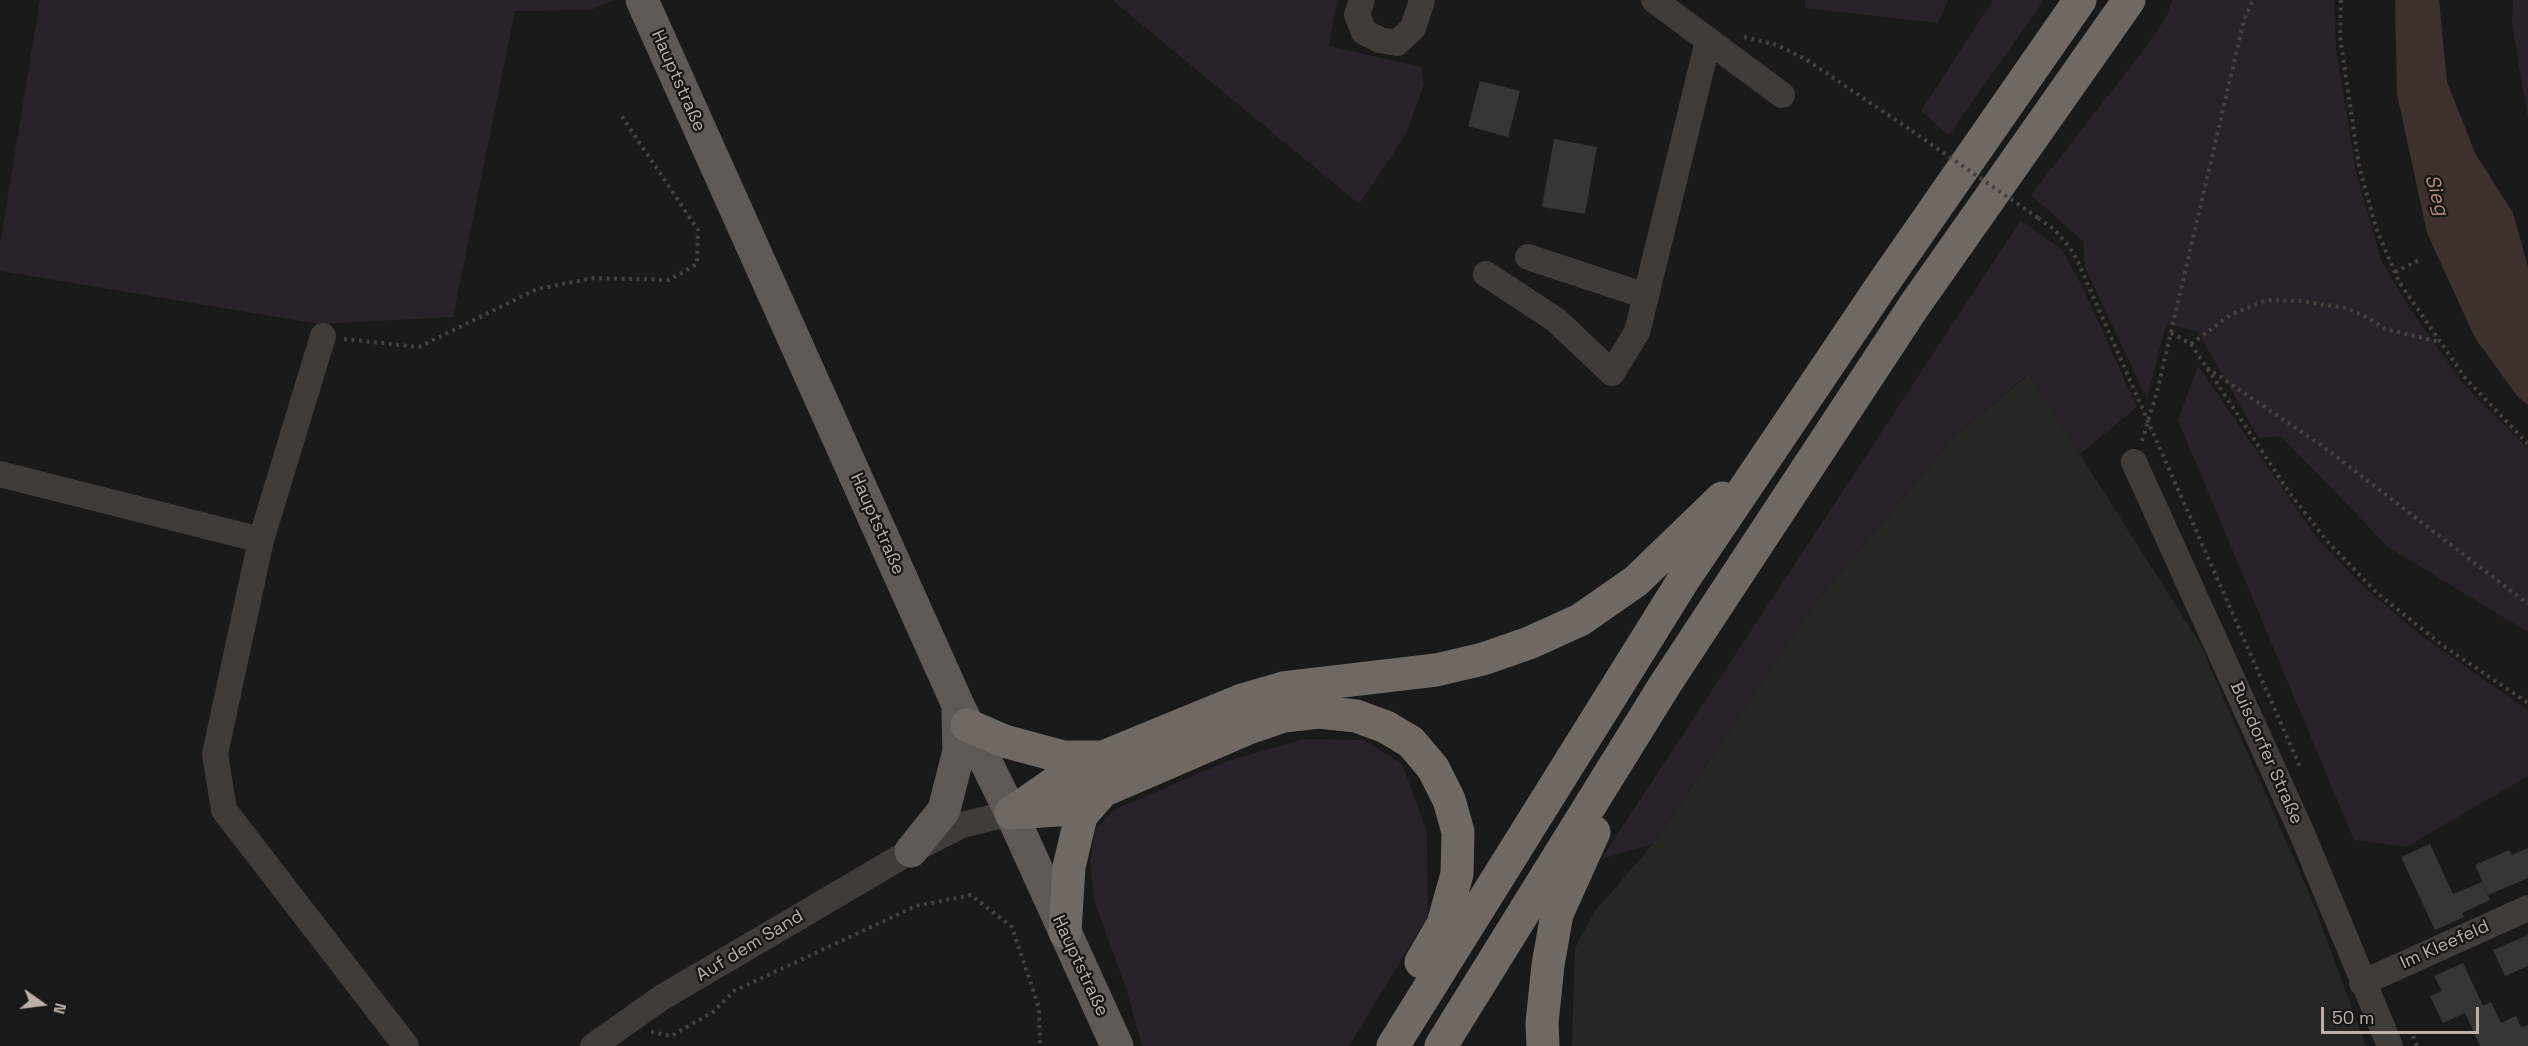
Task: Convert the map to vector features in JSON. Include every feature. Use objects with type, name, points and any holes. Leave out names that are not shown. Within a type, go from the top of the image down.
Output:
[{"type":"highway","points":[[1394,1046],[1684,579],[1880,288],[2080,0]]},
{"type":"highway","points":[[1441,1046],[1666,683],[1914,306],[2129,0]]},
{"type":"highway","points":[[1011,813],[1053,784],[1103,757],[1242,700],[1283,688],[1436,670],[1511,649],[1580,620],[1636,581],[1770,452]]},
{"type":"highway","points":[[1543,1046],[1542,1023],[1548,965],[1557,914],[1599,820],[1660,718],[1666,683]]},
{"type":"highway","points":[[1011,813],[1058,810],[1100,794],[1246,729],[1284,717],[1319,712],[1356,716],[1386,727],[1411,742],[1433,768],[1449,800],[1458,832],[1457,874],[1443,924],[1377,1038],[1375,1046]]},
{"type":"highway","points":[[963,715],[1005,741],[1063,757],[1103,757]]},
{"type":"highway","points":[[1065,932],[1069,867],[1081,816],[1100,794]]},
{"type":"main road","name":"Hauptstraße","points":[[642,0],[963,715],[1011,813],[1117,1046]]},
{"type":"main road","points":[[911,850],[944,810],[959,751],[963,715]]},
{"type":"street","points":[[1362,0],[1357,15],[1364,32],[1380,40],[1397,43],[1413,28],[1422,0]]},
{"type":"street","points":[[1654,0],[1782,95]]},
{"type":"street","points":[[1486,274],[1556,320],[1612,373],[1637,332],[1708,42]]},
{"type":"street","points":[[1528,257],[1646,296]]},
{"type":"street","points":[[323,336],[261,540],[215,754],[224,810],[406,1046]]},
{"type":"street","name":"Buisdorfer Straße","points":[[2134,462],[2301,831],[2390,1046]]},
{"type":"street","points":[[0,474],[261,540]]},
{"type":"street","name":"Auf dem Sand","points":[[593,1046],[661,998],[911,850],[962,825],[1011,813]]},
{"type":"street","name":"Im Kleefeld","points":[[2362,983],[2528,908]]},
{"type":"path","points":[[2149,418],[2244,20],[2253,0]]},
{"type":"path","points":[[2341,0],[2340,37],[2358,166],[2376,228],[2395,272],[2466,379],[2528,444]]},
{"type":"path","points":[[1735,35],[1777,45],[1808,60],[2055,230],[2074,255],[2149,418],[2177,491],[2303,774]]},
{"type":"path","points":[[323,336],[419,347],[537,289],[594,278],[669,280],[697,264],[698,230],[621,115]]},
{"type":"path","points":[[2395,272],[2419,260]]},
{"type":"path","points":[[2191,344],[2230,315],[2267,300],[2300,301],[2346,308],[2369,318],[2385,329],[2441,343]]},
{"type":"path","points":[[2171,333],[2191,344],[2291,495],[2327,541],[2377,593],[2442,645],[2528,704]]},
{"type":"path","points":[[2205,366],[2321,445],[2528,604]]},
{"type":"path","points":[[621,1026],[671,1036],[713,1012],[734,991],[792,963],[916,906],[971,895],[1012,927],[1039,1008],[1040,1046]]},
{"type":"shaded area","points":[[40,0],[613,0],[591,10],[515,11],[453,317],[319,324],[0,271],[0,244]]},
{"type":"shaded area","points":[[1112,0],[1337,0],[1329,46],[1421,67],[1424,84],[1406,134],[1359,204]]},
{"type":"shaded area","points":[[1805,0],[1948,0],[1938,23],[1805,8]]},
{"type":"shaded area","points":[[1993,0],[2044,0],[1949,135],[1921,111]]},
{"type":"shaded area","points":[[2172,0],[2334,0],[2336,48],[2356,173],[2381,260],[2410,309],[2464,385],[2528,449],[2528,632],[2388,547],[2281,436],[2259,438],[2197,331],[2166,324],[2147,399],[2085,267],[2083,241],[2031,195],[2145,48],[2167,16]]},
{"type":"shaded area","points":[[2513,0],[2528,0],[2528,119],[2512,24]]},
{"type":"shaded area","points":[[2021,220],[2062,250],[2081,284],[2137,407],[2080,454],[2028,374],[1954,437],[1819,598],[1653,844],[1601,859]]},
{"type":"shaded area","points":[[2198,366],[2316,537],[2364,587],[2420,635],[2528,710],[2528,776],[2406,847],[2354,840],[2178,420]]},
{"type":"shaded area","points":[[2029,374],[2199,642],[2312,900],[2366,1046],[1572,1046],[1575,948],[1595,911],[1653,844],[1819,598],[1954,437]]},
{"type":"shaded area","points":[[1304,739],[1364,740],[1402,764],[1427,832],[1428,916],[1349,1046],[1142,1046],[1126,988],[1094,900],[1090,861],[1095,830],[1114,810],[1228,761]]},
{"type":"water","name":"Sieg","points":[[2395,0],[2439,0],[2447,82],[2475,153],[2513,213],[2528,267],[2528,405],[2518,397],[2475,338],[2427,233],[2397,94]]},
{"type":"building","points":[[1480,81],[1520,91],[1508,137],[1468,126]]},
{"type":"building","points":[[1554,139],[1597,147],[1585,214],[1542,207]]},
{"type":"building","points":[[2430,844],[2453,894],[2482,882],[2490,900],[2462,913],[2464,917],[2435,930],[2401,857]]},
{"type":"building","points":[[2528,848],[2528,878],[2488,895],[2475,865],[2509,850],[2512,855]]},
{"type":"building","points":[[2528,935],[2528,966],[2505,976],[2493,950]]},
{"type":"building","points":[[2463,963],[2483,1006],[2491,1002],[2501,1023],[2516,1016],[2521,1027],[2528,1025],[2528,1046],[2480,1046],[2465,1013],[2443,1023],[2430,996],[2442,991],[2434,976]]}]
